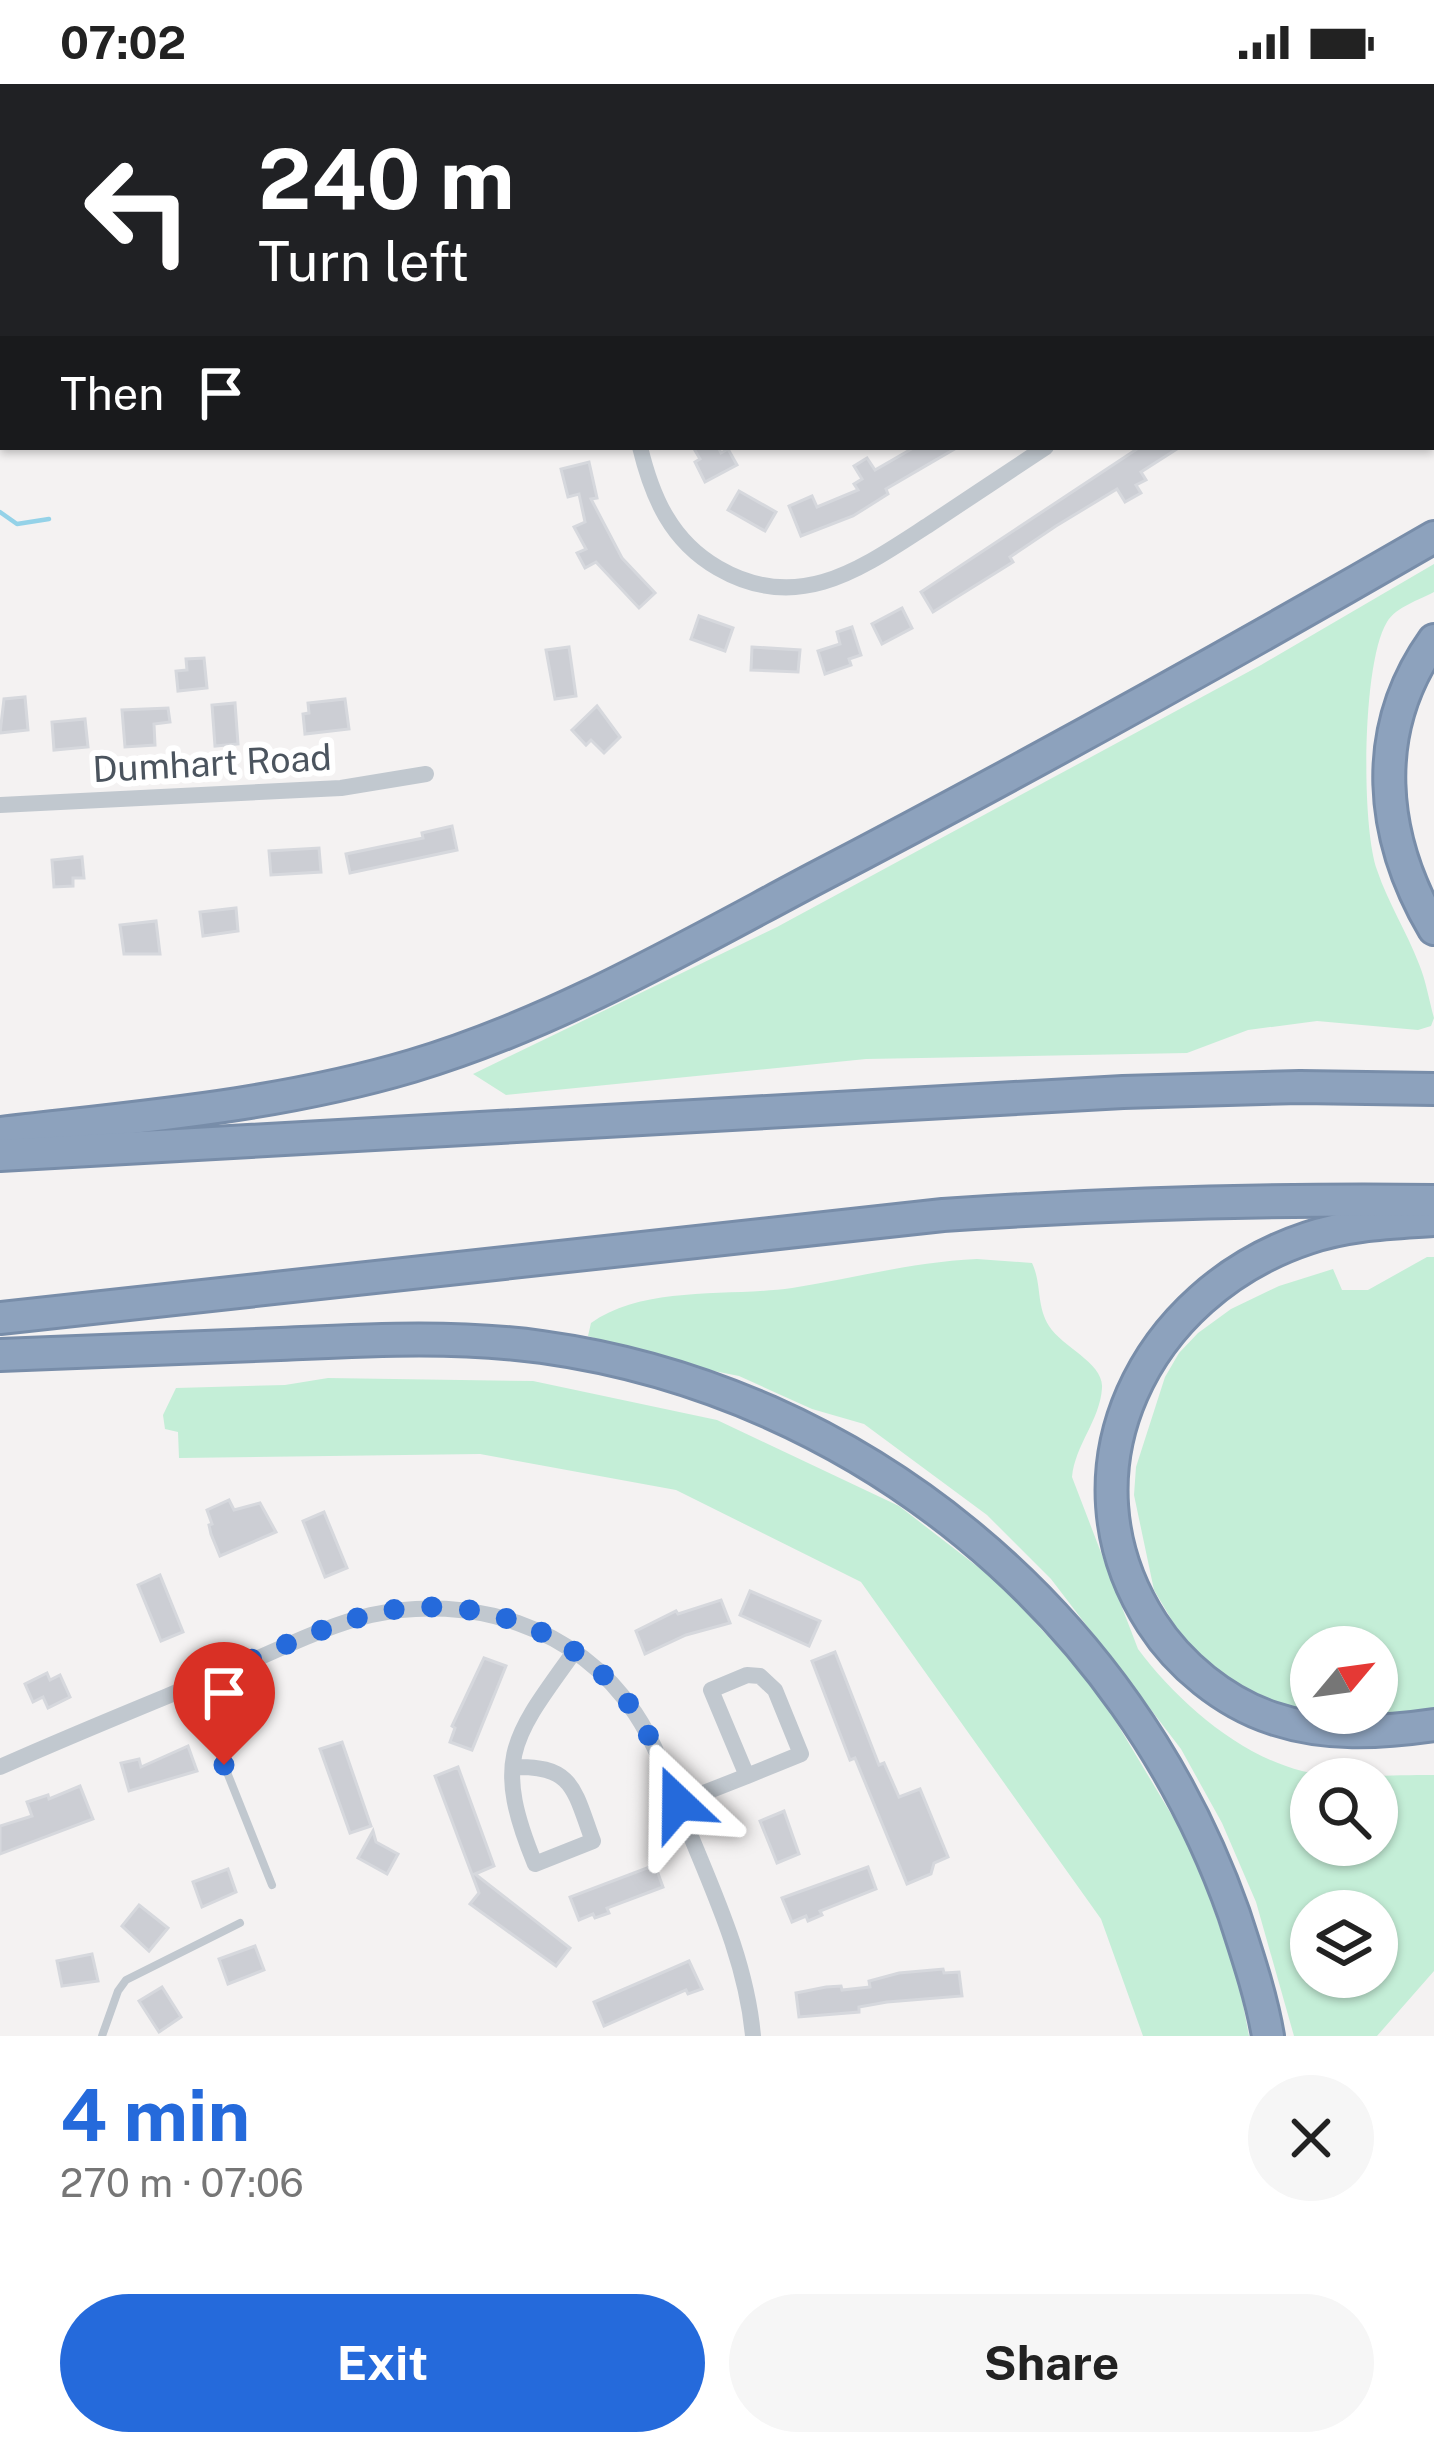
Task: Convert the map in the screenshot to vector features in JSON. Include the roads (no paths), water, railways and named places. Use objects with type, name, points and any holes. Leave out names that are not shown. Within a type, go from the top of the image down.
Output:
[{"type":"highway","points":[[0,1133],[193,1111],[333,1087],[414,1066],[522,1025],[648,967],[908,830],[1434,537]]},
{"type":"highway","points":[[1434,640],[1397,716],[1388,797],[1394,840],[1434,929]]},
{"type":"highway","points":[[0,1155],[1123,1092],[1434,1089]]},
{"type":"highway","points":[[0,1318],[943,1215],[1228,1200],[1434,1201]]},
{"type":"highway","points":[[1434,1220],[1351,1227],[1309,1238],[1271,1252],[1215,1289],[1161,1342],[1140,1376],[1120,1426],[1110,1486],[1113,1525],[1138,1602],[1163,1640],[1193,1671],[1231,1699],[1310,1728],[1354,1732],[1434,1725]]},
{"type":"highway","points":[[0,1355],[370,1340],[494,1341],[615,1360],[675,1375],[814,1431],[946,1515],[1054,1612],[1102,1668],[1144,1730],[1205,1841],[1246,1948],[1268,2036]]},
{"type":"street","points":[[641,450],[658,502],[682,540],[705,560],[748,582],[801,587],[859,570],[1041,450]]},
{"type":"street","name":"Dumhart Road","points":[[0,805],[340,788],[426,774]]},
{"type":"street","points":[[0,1767],[365,1616],[408,1608],[478,1610],[510,1618],[574,1652],[610,1682],[637,1715],[678,1803],[738,1957],[750,1996],[753,2036]]},
{"type":"street","points":[[513,1767],[554,1770],[567,1781],[593,1841],[535,1864],[515,1809],[513,1767],[517,1741],[526,1718],[574,1652]]},
{"type":"street","points":[[678,1803],[747,1776],[801,1754],[775,1690],[760,1676],[747,1675],[711,1690],[747,1776]]},
{"type":"lane","points":[[192,1685],[272,1885]]},
{"type":"lane","points":[[102,2036],[126,1980],[240,1923]]},
{"type":"waterway","points":[[0,512],[17,524],[49,519]]}]
